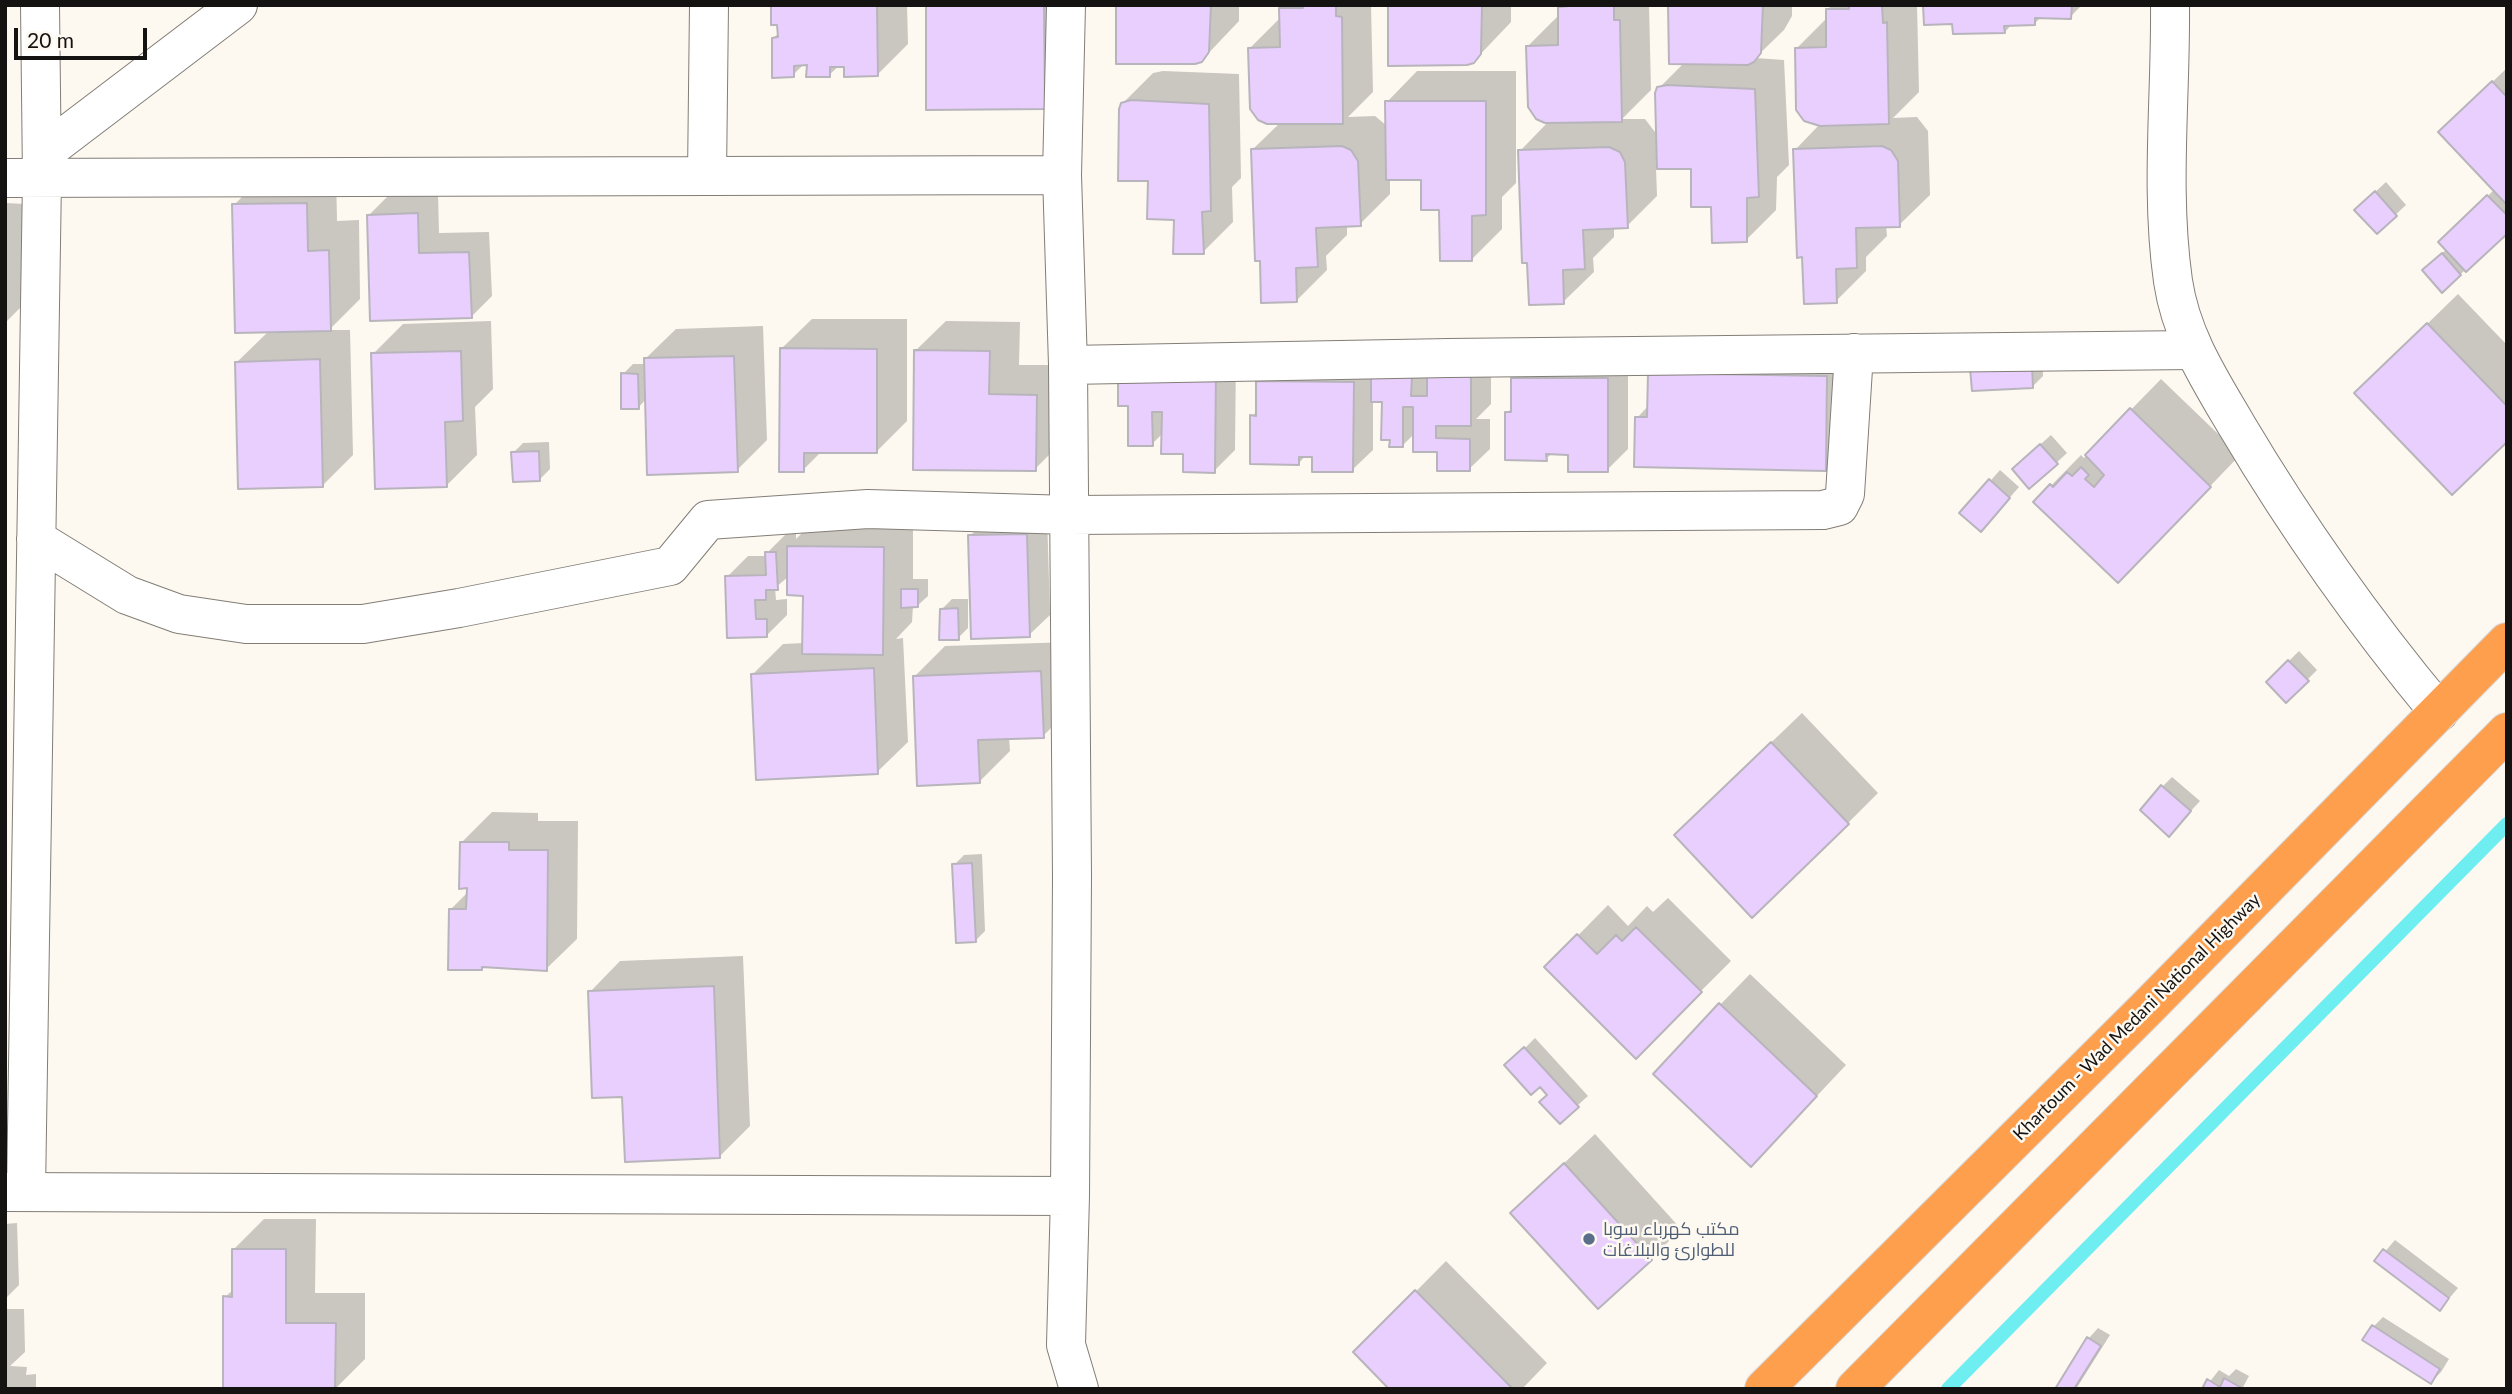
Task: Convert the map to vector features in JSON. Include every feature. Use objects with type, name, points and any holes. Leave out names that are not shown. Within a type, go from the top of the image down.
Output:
[{"type":"highway","name":"Khartoum - Wad Medani National Highway","points":[[1764,1389],[2148,1007],[2507,642]]},
{"type":"highway","points":[[1855,1389],[2507,732]]},
{"type":"street","points":[[40,5],[30,170],[36,539],[15,1192],[1070,1196]]},
{"type":"street","points":[[30,170],[238,5]]},
{"type":"street","points":[[707,176],[709,5]]},
{"type":"street","points":[[1066,5],[1062,176],[1068,365],[1072,877],[1066,1345],[1079,1389]]},
{"type":"street","points":[[2170,5],[2167,191],[2170,238],[2173,283],[2193,350],[2272,486],[2360,614],[2439,712]]},
{"type":"street","points":[[30,170],[1062,176]]},
{"type":"street","points":[[1068,365],[2193,350]]},
{"type":"street","points":[[36,539],[127,595],[179,614],[246,624],[363,624],[670,566],[708,520],[868,509],[1070,515],[1823,510],[1839,506],[1845,494],[1854,353]]},
{"type":"building","points":[[771,5],[877,5],[878,76],[844,77],[844,67],[830,67],[830,77],[806,77],[807,65],[794,66],[794,77],[772,78],[772,38],[778,37],[777,25],[771,25]]},
{"type":"building","points":[[926,5],[1044,5],[1045,109],[926,110]]},
{"type":"building","points":[[1116,5],[1211,5],[1209,52],[1202,62],[1195,64],[1116,64]]},
{"type":"building","points":[[1303,5],[1336,5],[1336,16],[1342,17],[1343,124],[1267,124],[1258,120],[1250,109],[1248,48],[1280,47],[1279,8],[1303,8]]},
{"type":"building","points":[[1388,5],[1482,5],[1481,54],[1474,63],[1467,65],[1388,66]]},
{"type":"building","points":[[1614,5],[1614,20],[1620,20],[1622,122],[1545,123],[1536,119],[1528,107],[1526,46],[1558,45],[1558,7]]},
{"type":"building","points":[[1668,5],[1763,5],[1761,53],[1748,65],[1669,64]]},
{"type":"building","points":[[1849,5],[1882,5],[1883,23],[1887,22],[1889,124],[1820,126],[1804,121],[1796,110],[1795,48],[1826,47],[1826,9],[1849,9]]},
{"type":"building","points":[[1923,5],[2072,5],[2071,19],[2035,18],[2035,25],[2004,26],[2005,33],[1953,34],[1952,24],[1924,25]]},
{"type":"building","points":[[2492,81],[2507,97],[2507,205],[2438,132]]},
{"type":"building","points":[[1667,85],[1755,89],[1759,197],[1747,198],[1747,242],[1712,243],[1711,207],[1691,207],[1691,169],[1657,169],[1655,93],[1657,87]]},
{"type":"building","points":[[1131,100],[1209,104],[1211,211],[1202,212],[1204,254],[1173,254],[1174,220],[1147,219],[1148,181],[1118,181],[1119,109],[1121,103]]},
{"type":"building","points":[[1385,101],[1486,101],[1486,215],[1472,216],[1472,261],[1440,261],[1439,210],[1421,210],[1421,180],[1386,180]]},
{"type":"building","points":[[1342,146],[1351,150],[1358,161],[1361,226],[1316,228],[1318,267],[1296,268],[1297,302],[1261,303],[1260,261],[1255,261],[1251,149]]},
{"type":"building","points":[[1882,146],[1891,150],[1898,161],[1900,227],[1856,228],[1857,268],[1836,269],[1837,303],[1804,304],[1802,257],[1797,258],[1793,149]]},
{"type":"building","points":[[1609,147],[1620,152],[1625,162],[1628,228],[1583,230],[1585,269],[1563,270],[1564,304],[1529,305],[1527,263],[1522,263],[1518,150]]},
{"type":"building","points":[[2375,191],[2397,216],[2377,234],[2354,210]]},
{"type":"building","points":[[2487,195],[2507,215],[2507,234],[2466,272],[2438,242]]},
{"type":"building","points":[[307,203],[308,251],[329,250],[331,331],[235,333],[232,204]]},
{"type":"building","points":[[418,213],[419,253],[469,252],[472,318],[370,321],[367,215]]},
{"type":"building","points":[[2442,253],[2461,275],[2442,293],[2422,270]]},
{"type":"building","points":[[2427,323],[2507,406],[2507,442],[2452,495],[2354,393]]},
{"type":"building","points":[[780,348],[877,349],[877,453],[804,453],[804,472],[779,472]]},
{"type":"building","points":[[914,350],[990,351],[989,394],[1037,395],[1036,471],[913,470]]},
{"type":"building","points":[[461,351],[463,421],[445,422],[447,487],[375,489],[371,353]]},
{"type":"building","points":[[734,356],[738,472],[647,475],[644,358]]},
{"type":"building","points":[[320,359],[323,487],[238,489],[235,362]]},
{"type":"building","points":[[2032,365],[2033,388],[1972,391],[1970,368]]},
{"type":"building","points":[[1118,372],[1216,372],[1215,473],[1183,472],[1183,454],[1161,454],[1162,412],[1152,412],[1153,446],[1128,446],[1128,406],[1118,406]]},
{"type":"building","points":[[621,373],[638,374],[639,409],[621,409]]},
{"type":"building","points":[[1648,373],[1827,376],[1826,471],[1634,467],[1635,417],[1647,417]]},
{"type":"building","points":[[1371,375],[1412,376],[1411,396],[1427,396],[1427,376],[1471,376],[1471,426],[1436,426],[1436,438],[1470,439],[1470,471],[1437,471],[1437,452],[1413,452],[1413,407],[1403,407],[1403,447],[1389,447],[1390,440],[1381,440],[1382,402],[1371,402]]},
{"type":"building","points":[[1511,378],[1608,378],[1608,472],[1568,472],[1568,455],[1546,454],[1547,461],[1505,460],[1505,412],[1511,412]]},
{"type":"building","points":[[1256,381],[1354,382],[1353,472],[1312,472],[1312,457],[1299,457],[1299,465],[1250,464],[1250,415],[1256,416]]},
{"type":"building","points":[[2130,408],[2211,487],[2118,583],[2033,502],[2050,484],[2053,487],[2067,472],[2072,476],[2081,467],[2089,475],[2085,479],[2094,487],[2104,475],[2085,455]]},
{"type":"building","points":[[2040,444],[2058,464],[2029,489],[2012,469]]},
{"type":"building","points":[[539,451],[540,481],[513,482],[511,452]]},
{"type":"building","points":[[1989,479],[2010,498],[1981,532],[1959,513]]},
{"type":"building","points":[[1027,534],[1030,637],[971,639],[968,535]]},
{"type":"building","points":[[787,546],[884,547],[883,655],[802,654],[803,596],[787,595]]},
{"type":"building","points":[[765,552],[776,552],[778,590],[766,590],[766,600],[755,600],[756,619],[767,619],[767,637],[727,638],[725,576],[766,575]]},
{"type":"building","points":[[901,589],[918,589],[918,607],[901,608]]},
{"type":"building","points":[[958,608],[959,640],[939,640],[940,609]]},
{"type":"building","points":[[2288,660],[2309,681],[2286,703],[2266,682]]},
{"type":"building","points":[[874,668],[878,774],[756,780],[751,674]]},
{"type":"building","points":[[1041,671],[1044,738],[978,740],[980,783],[917,786],[913,676]]},
{"type":"building","points":[[1771,742],[1849,824],[1752,918],[1674,835]]},
{"type":"building","points":[[2161,785],[2191,811],[2169,837],[2140,810]]},
{"type":"building","points":[[460,842],[509,842],[509,850],[548,850],[547,971],[482,967],[482,970],[448,970],[449,909],[466,909],[467,888],[459,889]]},
{"type":"building","points":[[972,863],[976,942],[956,943],[952,864]]},
{"type":"building","points":[[1636,927],[1702,992],[1636,1059],[1544,967],[1577,934],[1597,954],[1616,935],[1622,941]]},
{"type":"building","points":[[714,986],[720,1158],[625,1162],[622,1097],[592,1098],[588,991]]},
{"type":"building","points":[[1719,1003],[1817,1096],[1751,1167],[1653,1074]]},
{"type":"building","points":[[1524,1047],[1579,1107],[1560,1124],[1539,1102],[1547,1095],[1540,1087],[1531,1095],[1504,1065]]},
{"type":"building","points":[[1564,1163],[1652,1260],[1598,1309],[1510,1213]]},
{"type":"building","points":[[232,1249],[286,1249],[286,1323],[336,1323],[335,1389],[223,1389],[223,1296],[232,1297]]},
{"type":"building","points":[[2383,1249],[2449,1298],[2440,1311],[2374,1261]]},
{"type":"building","points":[[1415,1290],[1513,1389],[1389,1389],[1353,1352]]},
{"type":"building","points":[[2372,1325],[2440,1369],[2431,1384],[2362,1340]]},
{"type":"building","points":[[2087,1337],[2101,1346],[2074,1389],[2055,1389]]},
{"type":"building","points":[[2224,1378],[2240,1387],[2239,1389],[2202,1389],[2207,1379],[2220,1387]]},
{"type":"waterway","points":[[1948,1389],[2507,824]]},
{"type":"place","name":"مكتب كهرباء سوبا للطوارئ والبلاغات","points":[[1589,1239]]}]
